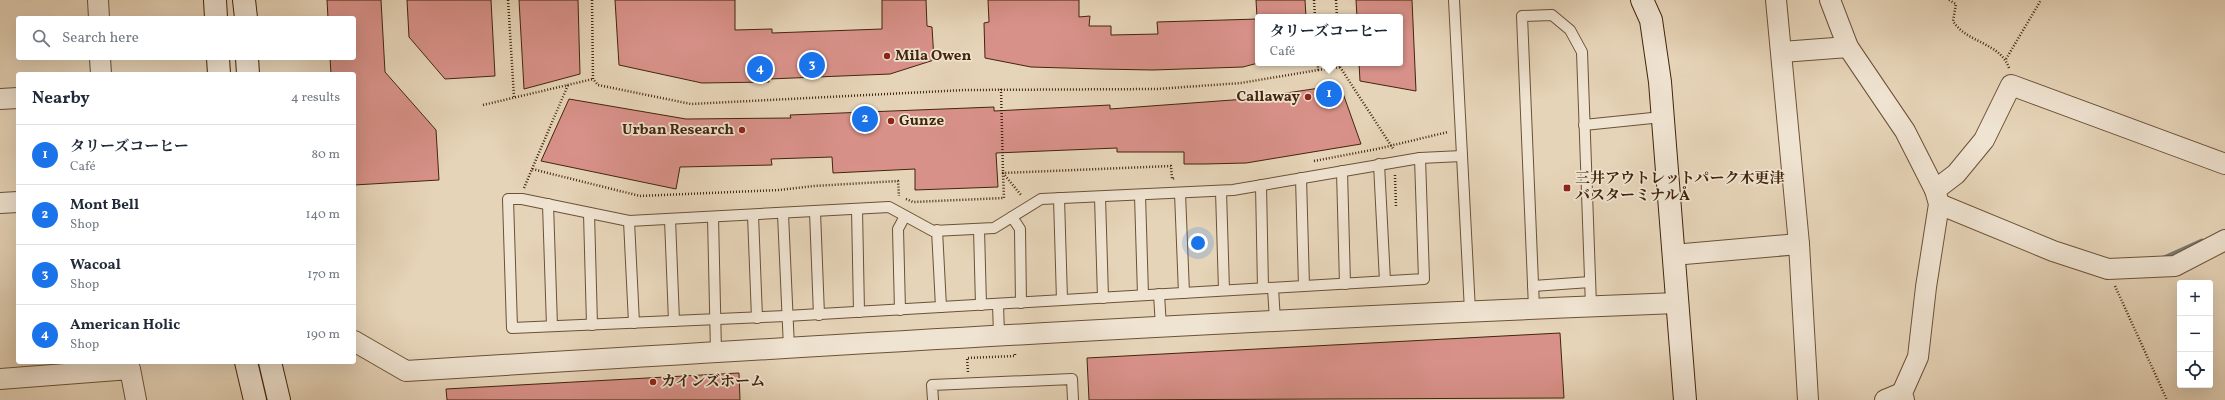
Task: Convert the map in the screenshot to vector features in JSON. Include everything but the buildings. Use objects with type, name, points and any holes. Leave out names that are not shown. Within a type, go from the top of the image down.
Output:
[{"type":"street","points":[[98,0],[99,16]]},
{"type":"street","points":[[215,0],[216,16]]},
{"type":"street","points":[[244,0],[246,16]]},
{"type":"street","points":[[1642,0],[1651,20],[1660,82],[1685,400]]},
{"type":"street","points":[[1776,0],[1800,244],[1808,400]]},
{"type":"street","points":[[1830,0],[1848,47],[1905,131],[1937,197],[1918,357],[1897,398]]},
{"type":"street","points":[[1782,52],[1848,47]]},
{"type":"street","points":[[100,60],[101,72]]},
{"type":"street","points":[[218,60],[219,72]]},
{"type":"street","points":[[247,60],[248,72]]},
{"type":"street","points":[[1937,197],[1984,140],[2011,84],[2225,164]]},
{"type":"street","points":[[0,99],[16,98]]},
{"type":"street","points":[[1937,197],[2053,251],[2108,269],[2175,266],[2225,240]]},
{"type":"street","points":[[0,203],[16,202]]},
{"type":"street","points":[[1673,255],[1800,244]]},
{"type":"street","points":[[356,342],[406,370],[999,335],[1470,311],[1677,303]]},
{"type":"street","points":[[246,364],[255,400]]},
{"type":"street","points":[[270,364],[279,400]]},
{"type":"street","points":[[0,379],[130,369],[136,400]]},
{"type":"lane","points":[[1454,0],[1470,311]]},
{"type":"lane","points":[[1534,308],[1522,16],[1552,15],[1570,30],[1582,52],[1591,306]]},
{"type":"lane","points":[[1584,125],[1662,118]]},
{"type":"lane","points":[[1420,158],[1424,279],[757,318],[512,328],[508,199],[522,198],[590,214],[629,221],[783,214],[889,207],[932,231],[979,229],[994,228],[1041,199],[1221,191],[1420,158],[1462,156]]},
{"type":"lane","points":[[1380,164],[1385,281]]},
{"type":"lane","points":[[1342,171],[1345,284]]},
{"type":"lane","points":[[1301,178],[1304,286]]},
{"type":"lane","points":[[1261,185],[1268,288],[1275,321]]},
{"type":"lane","points":[[1221,191],[1224,290]]},
{"type":"lane","points":[[1180,193],[1184,293]]},
{"type":"lane","points":[[1140,195],[1143,295]]},
{"type":"lane","points":[[1100,197],[1103,298]]},
{"type":"lane","points":[[1059,198],[1062,300]]},
{"type":"lane","points":[[548,204],[552,326]]},
{"type":"lane","points":[[856,209],[859,312]]},
{"type":"lane","points":[[815,212],[819,314]]},
{"type":"lane","points":[[590,214],[592,325]]},
{"type":"lane","points":[[783,214],[786,316],[789,348]]},
{"type":"lane","points":[[753,215],[757,318]]},
{"type":"lane","points":[[900,310],[898,229],[905,216]]},
{"type":"lane","points":[[713,217],[716,352]]},
{"type":"lane","points":[[1012,217],[1020,229],[1021,303]]},
{"type":"lane","points":[[670,219],[674,321]]},
{"type":"lane","points":[[629,221],[634,323]]},
{"type":"lane","points":[[979,229],[981,305]]},
{"type":"lane","points":[[937,230],[941,308]]},
{"type":"lane","points":[[1533,286],[1590,282]]},
{"type":"lane","points":[[1159,294],[1161,327]]},
{"type":"lane","points":[[998,304],[999,335]]},
{"type":"lane","points":[[933,400],[932,385],[1072,379],[1073,400]]},
{"type":"path","points":[[508,0],[514,98]]},
{"type":"path","points":[[592,0],[593,79],[598,85],[691,104],[1001,89],[1157,89],[1242,83],[1340,67],[1395,152]]},
{"type":"path","points":[[1314,0],[1315,14]]},
{"type":"path","points":[[1336,0],[1337,14]]},
{"type":"path","points":[[1949,0],[1956,4],[1953,21],[1959,30],[1999,52],[2006,59],[2011,72],[2011,84]]},
{"type":"path","points":[[2006,59],[2042,0]]},
{"type":"path","points":[[483,104],[593,79]]},
{"type":"path","points":[[523,190],[568,84]]},
{"type":"path","points":[[532,169],[640,196],[779,190],[814,186],[898,181],[898,196],[913,202],[1004,198],[1001,89]]},
{"type":"path","points":[[1309,162],[1390,146],[1449,132]]},
{"type":"path","points":[[1003,173],[1171,166],[1172,178],[1180,178]]},
{"type":"path","points":[[1003,173],[1022,196]]},
{"type":"path","points":[[2108,269],[2167,400]]},
{"type":"path","points":[[968,372],[967,358],[1015,356],[1015,349]]},
{"type":"waterway","points":[[2162,259],[2202,241]]},
{"type":"place","name":"Mila Owen","points":[[887,56]]},
{"type":"place","name":"Wacoal","points":[[812,65]]},
{"type":"place","name":"American Holic","points":[[760,69]]},
{"type":"place","name":"タリーズコーヒー","points":[[1329,94]]},
{"type":"place","name":"Callaway","points":[[1308,97]]},
{"type":"place","name":"Mont Bell","points":[[865,119]]},
{"type":"place","name":"Gunze","points":[[891,121]]},
{"type":"place","name":"Urban Research","points":[[742,130]]},
{"type":"place","name":"三井アウトレットパーク木更津 バスターミナルÅ","points":[[1567,188]]},
{"type":"place","name":"カインズホーム","points":[[653,382]]}]
